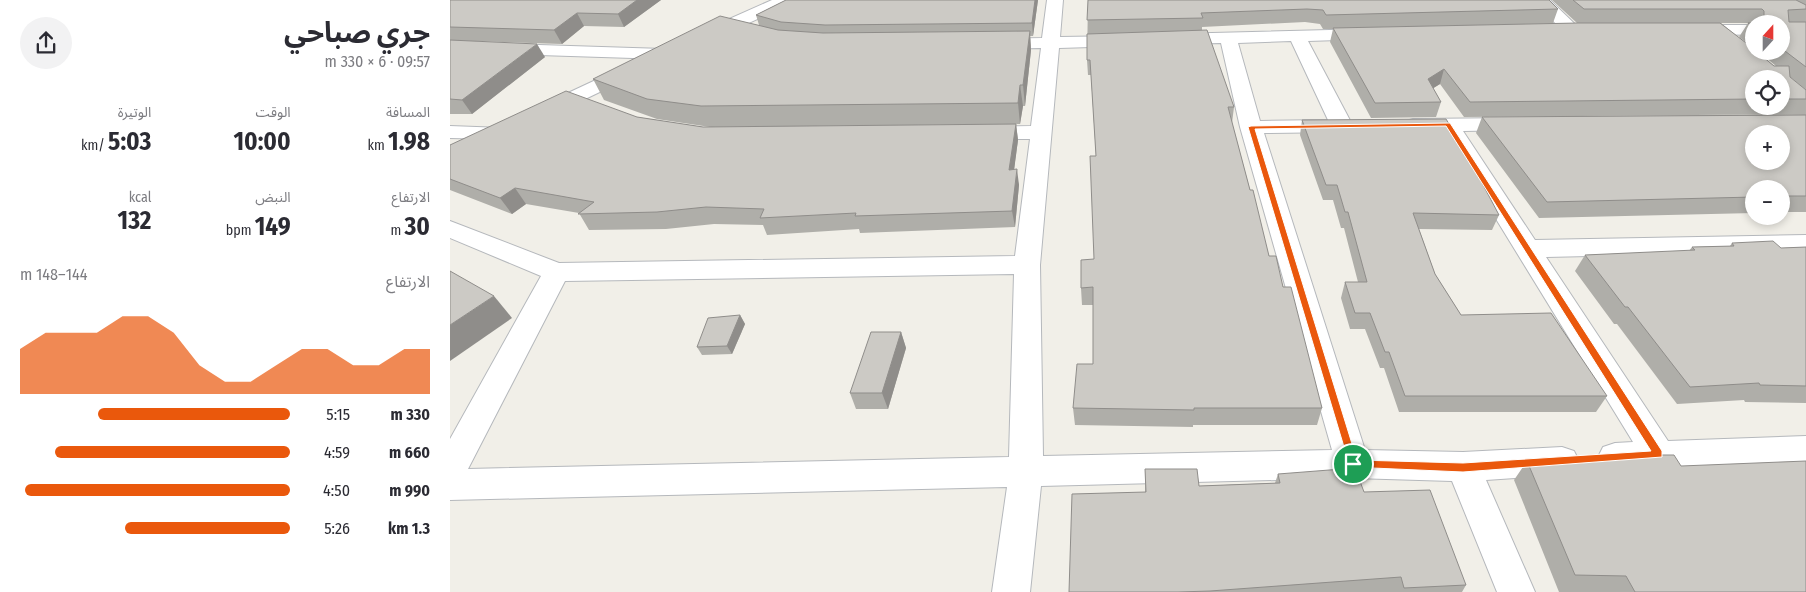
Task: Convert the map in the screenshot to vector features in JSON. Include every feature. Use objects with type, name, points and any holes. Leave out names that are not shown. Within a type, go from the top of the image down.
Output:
[{"type":"street","points":[[530,117],[786,0]]},
{"type":"street","points":[[1011,592],[1026,471],[1027,265],[1055,0]]},
{"type":"street","points":[[1541,0],[1572,30]]},
{"type":"street","points":[[725,27],[751,34]]},
{"type":"street","points":[[1522,31],[1591,30]]},
{"type":"street","points":[[1698,30],[1745,30]]},
{"type":"street","points":[[1717,30],[1740,48]]},
{"type":"street","points":[[1159,40],[1385,34]]},
{"type":"street","points":[[1251,127],[1352,126],[1297,36]]},
{"type":"street","points":[[1228,37],[1251,127],[1353,464]]},
{"type":"street","points":[[973,44],[1139,40]]},
{"type":"street","points":[[450,47],[678,48]]},
{"type":"street","points":[[574,97],[601,107]]},
{"type":"street","points":[[1448,124],[1658,454]]},
{"type":"street","points":[[1390,125],[1537,124]]},
{"type":"street","points":[[454,141],[504,129]]},
{"type":"street","points":[[964,133],[1042,132]]},
{"type":"street","points":[[450,229],[556,272],[1027,265]]},
{"type":"street","points":[[1528,249],[1806,242]]},
{"type":"street","points":[[450,471],[556,272]]},
{"type":"street","points":[[450,485],[1353,464],[1463,467],[1658,454],[1806,450]]},
{"type":"street","points":[[1463,467],[1516,592]]},
{"type":"building","points":[[450,0],[637,0],[618,14],[577,13],[554,30],[450,27]]},
{"type":"building","points":[[786,0],[1035,0],[1032,23],[825,25],[781,22],[756,15]]},
{"type":"building","points":[[1088,0],[1549,0],[1558,9],[1326,15],[1323,10],[1307,9],[1201,13],[1203,18],[1087,20]]},
{"type":"building","points":[[1573,0],[1796,0],[1806,5],[1806,9],[1788,10],[1788,15],[1764,15],[1762,9],[1584,9]]},
{"type":"building","points":[[720,16],[778,30],[823,33],[1030,31],[1023,85],[1020,85],[1018,103],[701,106],[647,99],[593,79]]},
{"type":"building","points":[[1790,22],[1806,22],[1806,67],[1790,55]]},
{"type":"building","points":[[1578,23],[1720,23],[1745,42],[1745,60],[1767,60],[1774,66],[1789,66],[1789,70],[1745,70],[1745,99],[1470,102],[1444,69],[1428,79],[1441,102],[1375,103],[1333,28]]},
{"type":"building","points":[[1207,30],[1234,107],[1228,107],[1250,190],[1253,190],[1269,256],[1276,256],[1283,287],[1291,287],[1322,408],[1194,408],[1194,410],[1073,408],[1077,364],[1093,364],[1093,287],[1081,288],[1081,260],[1094,259],[1090,156],[1096,156],[1090,60],[1087,60],[1087,34]]},
{"type":"building","points":[[450,40],[537,44],[462,100],[450,99]]},
{"type":"building","points":[[1790,77],[1806,90],[1806,99],[1790,99]]},
{"type":"building","points":[[566,91],[637,117],[703,127],[1016,124],[1009,170],[1017,169],[1012,211],[855,216],[856,213],[760,218],[764,209],[706,207],[657,212],[578,214],[594,202],[515,188],[500,198],[450,179],[450,145]]},
{"type":"building","points":[[1806,115],[1806,196],[1790,196],[1790,180],[1745,180],[1745,197],[1547,202],[1482,117]]},
{"type":"building","points":[[1446,119],[1499,215],[1413,213],[1435,274],[1461,315],[1551,313],[1607,396],[1405,396],[1389,352],[1385,352],[1370,313],[1355,313],[1345,282],[1367,282],[1348,212],[1345,212],[1337,185],[1326,185],[1302,120]]},
{"type":"building","points":[[1773,241],[1781,248],[1806,247],[1806,386],[1760,385],[1759,383],[1690,387],[1585,255],[1695,250],[1692,247],[1734,246],[1732,243]]},
{"type":"building","points":[[450,271],[494,296],[450,325]]},
{"type":"building","points":[[740,315],[727,346],[697,347],[708,318]]},
{"type":"building","points":[[871,332],[901,332],[882,393],[850,393]]},
{"type":"building","points":[[1609,455],[1674,455],[1681,466],[1806,461],[1806,592],[1635,592],[1626,576],[1575,575],[1527,461]]},
{"type":"building","points":[[1355,468],[1364,492],[1430,490],[1466,585],[1404,588],[1401,577],[1210,591],[1069,592],[1072,494],[1146,492],[1145,469],[1197,469],[1199,486],[1280,483],[1278,474]]},
{"type":"route","points":[[1448,124],[1658,454],[1463,467],[1353,464],[1251,127],[1448,124]]}]
